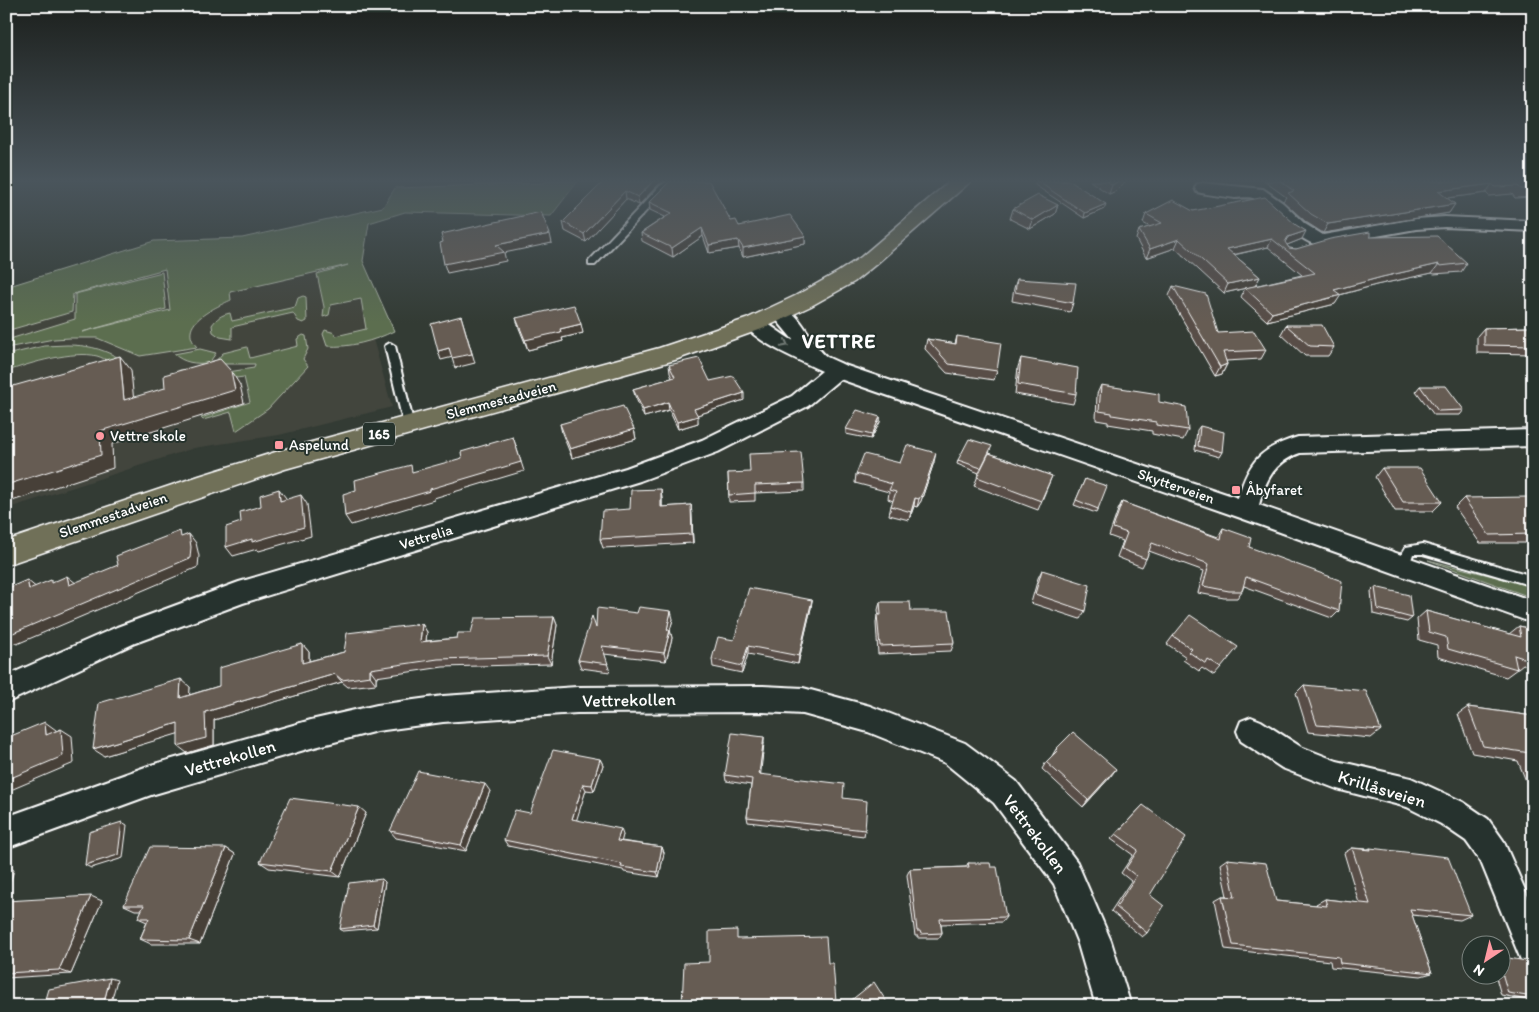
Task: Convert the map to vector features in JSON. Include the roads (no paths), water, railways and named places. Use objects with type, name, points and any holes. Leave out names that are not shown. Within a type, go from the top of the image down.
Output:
[{"type":"main road","name":"Slemmestadveien","points":[[6,552],[209,483],[667,354],[754,324],[846,277],[907,228]]},
{"type":"street","points":[[1299,228],[1320,241]]},
{"type":"street","points":[[1301,248],[1320,241],[1392,228]]},
{"type":"street","points":[[780,312],[828,365]]},
{"type":"street","name":"Skytterveien","points":[[754,324],[780,342],[828,365],[1533,612]]},
{"type":"street","name":"Vettrelia","points":[[6,690],[126,635],[239,593],[632,475],[710,446],[800,401],[828,365]]},
{"type":"street","points":[[1246,510],[1253,485],[1264,466],[1276,453],[1298,445],[1533,438]]},
{"type":"street","name":"Vettrekollen","points":[[6,833],[151,780],[311,734],[377,718],[444,709],[577,700],[763,699],[803,701],[870,719],[955,753],[1005,792],[1066,873],[1094,941],[1114,1006]]},
{"type":"street","name":"Krillåsveien","points":[[1251,730],[1292,758],[1338,776],[1411,794],[1452,813],[1477,830],[1492,851],[1533,948]]},
{"type":"lane","points":[[592,263],[625,228]]},
{"type":"lane","points":[[390,346],[409,426]]},
{"type":"lane","points":[[1404,566],[1404,560],[1410,550],[1423,549],[1533,581]]},
{"type":"place","name":"Vettre skole","points":[[100,436]]},
{"type":"place","name":"Aspelund","points":[[279,445]]},
{"type":"place","name":"Åbyfaret","points":[[1236,490]]},
{"type":"district","name":"VETTRE","points":[[839,341]]}]
